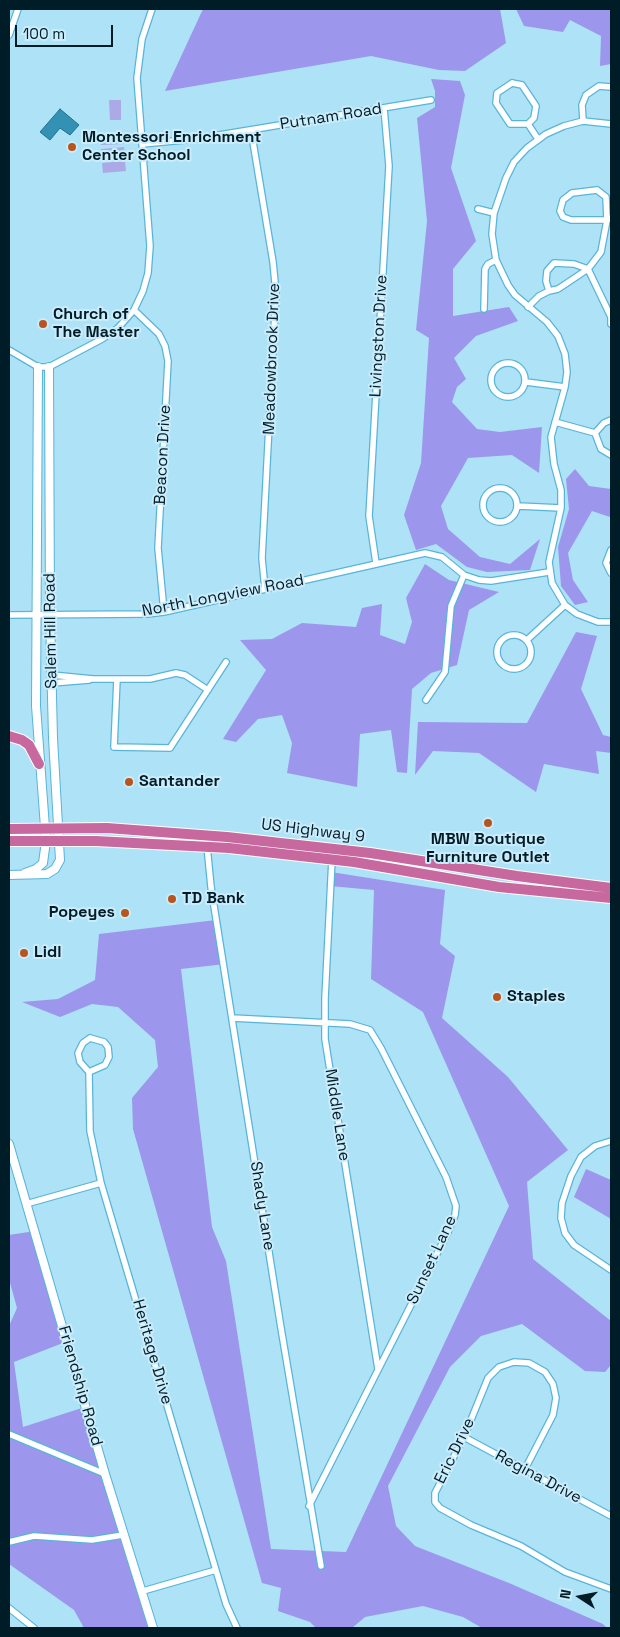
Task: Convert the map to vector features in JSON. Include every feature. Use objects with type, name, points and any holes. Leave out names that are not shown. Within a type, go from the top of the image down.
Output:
[{"type":"highway","points":[[9,736],[22,740],[29,745],[39,764]]},
{"type":"highway","points":[[9,823],[40,828]]},
{"type":"highway","name":"US Highway 9","points":[[9,829],[59,827],[117,829],[292,843],[611,888]]},
{"type":"highway","name":"US Highway 9","points":[[9,840],[207,846],[332,859],[491,886],[611,898]]},
{"type":"street","points":[[9,35],[18,9]]},
{"type":"street","points":[[9,350],[38,367],[49,368],[118,328],[134,310],[143,291],[150,265],[138,91],[138,63],[142,39],[152,9]]},
{"type":"street","points":[[509,84],[522,85],[536,106],[534,118],[528,124],[510,124],[496,103],[498,94],[509,84]]},
{"type":"street","points":[[584,122],[582,105],[586,94],[599,86],[611,87]]},
{"type":"street","name":"Putnam Road","points":[[142,144],[195,139],[431,100]]},
{"type":"street","name":"Livingston Drive","points":[[376,563],[369,516],[389,166],[384,108]]},
{"type":"street","points":[[611,124],[584,122],[559,128],[538,138],[520,155],[509,171],[494,213],[492,234],[496,260],[508,285],[547,322],[560,341],[567,369],[565,387],[552,437],[552,452],[560,490],[561,508],[558,527],[551,548],[549,572],[552,582],[565,605],[588,619],[611,622]]},
{"type":"street","points":[[528,124],[538,138]]},
{"type":"street","name":"Meadowbrook Drive","points":[[251,130],[276,293],[262,558],[265,589]]},
{"type":"street","points":[[528,306],[549,291],[558,289],[588,269],[601,252],[609,219],[606,196],[597,190],[572,193],[563,200],[560,211],[565,218],[609,219]]},
{"type":"street","points":[[478,209],[494,213]]},
{"type":"street","points":[[484,309],[485,269],[488,264],[496,260]]},
{"type":"street","points":[[549,291],[546,281],[547,271],[554,264],[574,264],[588,269],[611,317],[611,324]]},
{"type":"street","name":"Beacon Drive","points":[[134,310],[159,334],[165,346],[168,361],[158,548],[164,612]]},
{"type":"street","points":[[510,362],[522,370],[526,382],[517,394],[503,397],[492,388],[491,375],[500,364],[510,362]]},
{"type":"street","name":"Salem Hill Road","points":[[21,875],[36,869],[43,863],[46,841],[40,828],[36,687],[38,616],[38,367]]},
{"type":"street","name":"Salem Hill Road","points":[[9,875],[42,876],[55,868],[60,860],[50,615],[49,368]]},
{"type":"street","points":[[526,382],[565,387]]},
{"type":"street","points":[[595,432],[604,423],[611,420]]},
{"type":"street","points":[[555,422],[595,432]]},
{"type":"street","points":[[595,432],[600,449],[611,455]]},
{"type":"street","points":[[500,487],[513,494],[518,506],[509,520],[498,522],[486,515],[483,503],[490,490],[500,487]]},
{"type":"street","points":[[518,506],[561,508]]},
{"type":"street","points":[[611,550],[606,563],[611,574]]},
{"type":"street","name":"North Longview Road","points":[[9,615],[38,616],[164,612],[376,563],[431,553],[442,557],[464,575]]},
{"type":"street","points":[[426,700],[445,672],[451,606],[464,575],[479,580],[491,581],[549,572]]},
{"type":"street","points":[[528,639],[565,605]]},
{"type":"street","points":[[514,635],[528,639],[531,650],[528,664],[516,670],[504,666],[497,653],[500,641],[514,635]]},
{"type":"street","points":[[116,679],[114,747],[170,748],[226,662]]},
{"type":"street","points":[[36,687],[52,679],[72,683],[93,679],[150,679],[178,673],[208,690]]},
{"type":"street","name":"Shady Lane","points":[[207,846],[211,887],[309,1506],[321,1566]]},
{"type":"street","name":"Middle Lane","points":[[332,859],[325,1039],[378,1369]]},
{"type":"street","name":"Sunset Lane","points":[[232,1018],[361,1026],[371,1032],[446,1177],[456,1206],[455,1215],[448,1232],[309,1506]]},
{"type":"street","name":"Heritage Drive","points":[[89,1072],[105,1065],[109,1057],[108,1047],[96,1038],[83,1043],[78,1053],[80,1062],[89,1072],[90,1131],[101,1183],[216,1570],[237,1628]]},
{"type":"street","points":[[611,1141],[595,1146],[581,1157],[571,1176],[562,1203],[561,1218],[565,1233],[574,1245],[611,1270]]},
{"type":"street","name":"Friendship Road","points":[[9,1144],[123,1535],[143,1591],[153,1628]]},
{"type":"street","points":[[26,1204],[101,1183]]},
{"type":"street","name":"Eric Drive","points":[[525,1470],[556,1406],[553,1384],[545,1372],[534,1365],[514,1362],[493,1372],[484,1385],[464,1437],[435,1492],[435,1502],[438,1506],[471,1525],[521,1546],[565,1572],[611,1589]]},
{"type":"street","points":[[9,1434],[105,1474]]},
{"type":"street","name":"Regina Drive","points":[[464,1437],[611,1516]]},
{"type":"street","points":[[9,1542],[34,1536],[92,1540],[123,1535]]},
{"type":"street","points":[[143,1591],[216,1570]]},
{"type":"street","points":[[9,1608],[34,1628]]},
{"type":"shaded area","points":[[203,9],[500,9],[506,43],[465,71],[439,70],[371,56],[165,91]]},
{"type":"shaded area","points":[[516,9],[611,9],[611,64],[600,66],[601,36],[570,20],[563,32],[524,26]]},
{"type":"shaded area","points":[[431,79],[460,81],[465,95],[451,168],[476,241],[453,269],[453,316],[509,307],[518,321],[476,336],[454,358],[466,379],[457,387],[452,402],[477,429],[500,432],[542,427],[539,473],[512,455],[468,458],[441,506],[448,529],[480,557],[510,564],[540,539],[530,570],[487,572],[467,567],[436,544],[416,550],[404,515],[421,463],[429,338],[416,330],[427,221],[417,118],[435,107],[435,91]]},
{"type":"shaded area","points":[[109,100],[121,100],[121,120],[110,120]]},
{"type":"shaded area","points":[[60,109],[79,125],[70,135],[60,128],[50,140],[40,132]]},
{"type":"shaded area","points":[[123,133],[124,144],[101,145],[100,135]]},
{"type":"shaded area","points":[[124,147],[125,157],[102,159],[101,149]]},
{"type":"shaded area","points":[[125,161],[126,171],[103,173],[102,163]]},
{"type":"shaded area","points":[[575,469],[589,486],[611,489],[611,520],[610,517],[592,511],[568,553],[573,580],[588,602],[575,605],[561,586],[558,547],[569,509],[566,479]]},
{"type":"shaded area","points":[[425,564],[449,580],[499,592],[469,610],[457,665],[431,673],[412,689],[407,773],[397,772],[391,730],[360,734],[357,787],[287,773],[292,743],[282,715],[258,719],[236,742],[223,739],[266,670],[240,640],[272,639],[302,623],[356,627],[362,608],[382,604],[380,635],[405,644],[412,622],[406,598]]},
{"type":"shaded area","points":[[576,632],[597,636],[581,689],[603,735],[611,737],[611,753],[596,751],[599,774],[544,764],[536,792],[479,753],[433,751],[415,775],[418,722],[527,723]]},
{"type":"shaded area","points":[[331,872],[445,890],[440,944],[455,956],[442,1018],[508,1077],[568,1150],[527,1182],[533,1259],[611,1321],[611,1365],[605,1372],[585,1371],[522,1324],[481,1336],[450,1367],[388,1486],[396,1526],[415,1546],[509,1583],[603,1624],[607,1628],[482,1628],[463,1617],[423,1606],[365,1617],[352,1628],[316,1628],[310,1622],[278,1611],[281,1588],[262,1583],[133,1129],[132,1098],[158,1067],[155,1040],[118,1007],[92,1004],[60,1017],[22,1002],[58,999],[95,980],[99,934],[216,920],[225,964],[181,969],[212,1227],[226,1261],[271,1549],[346,1552],[509,1206],[423,1012],[371,979],[374,890],[330,886]]},
{"type":"shaded area","points":[[586,1169],[611,1180],[611,1219],[574,1197]]},
{"type":"shaded area","points":[[35,1231],[68,1341],[14,1362],[23,1427],[88,1406],[154,1628],[84,1628],[74,1610],[9,1564],[9,1326],[17,1308],[9,1279],[9,1235]]},
{"type":"place","name":"Montessori Enrichment Center School","points":[[72,147]]},
{"type":"place","name":"Church of The Master","points":[[43,324]]},
{"type":"place","name":"Santander","points":[[129,782]]},
{"type":"place","name":"MBW Boutique Furniture Outlet","points":[[488,823]]},
{"type":"place","name":"TD Bank","points":[[172,899]]},
{"type":"place","name":"Popeyes","points":[[125,913]]},
{"type":"place","name":"Lidl","points":[[24,953]]},
{"type":"place","name":"Staples","points":[[497,997]]}]
